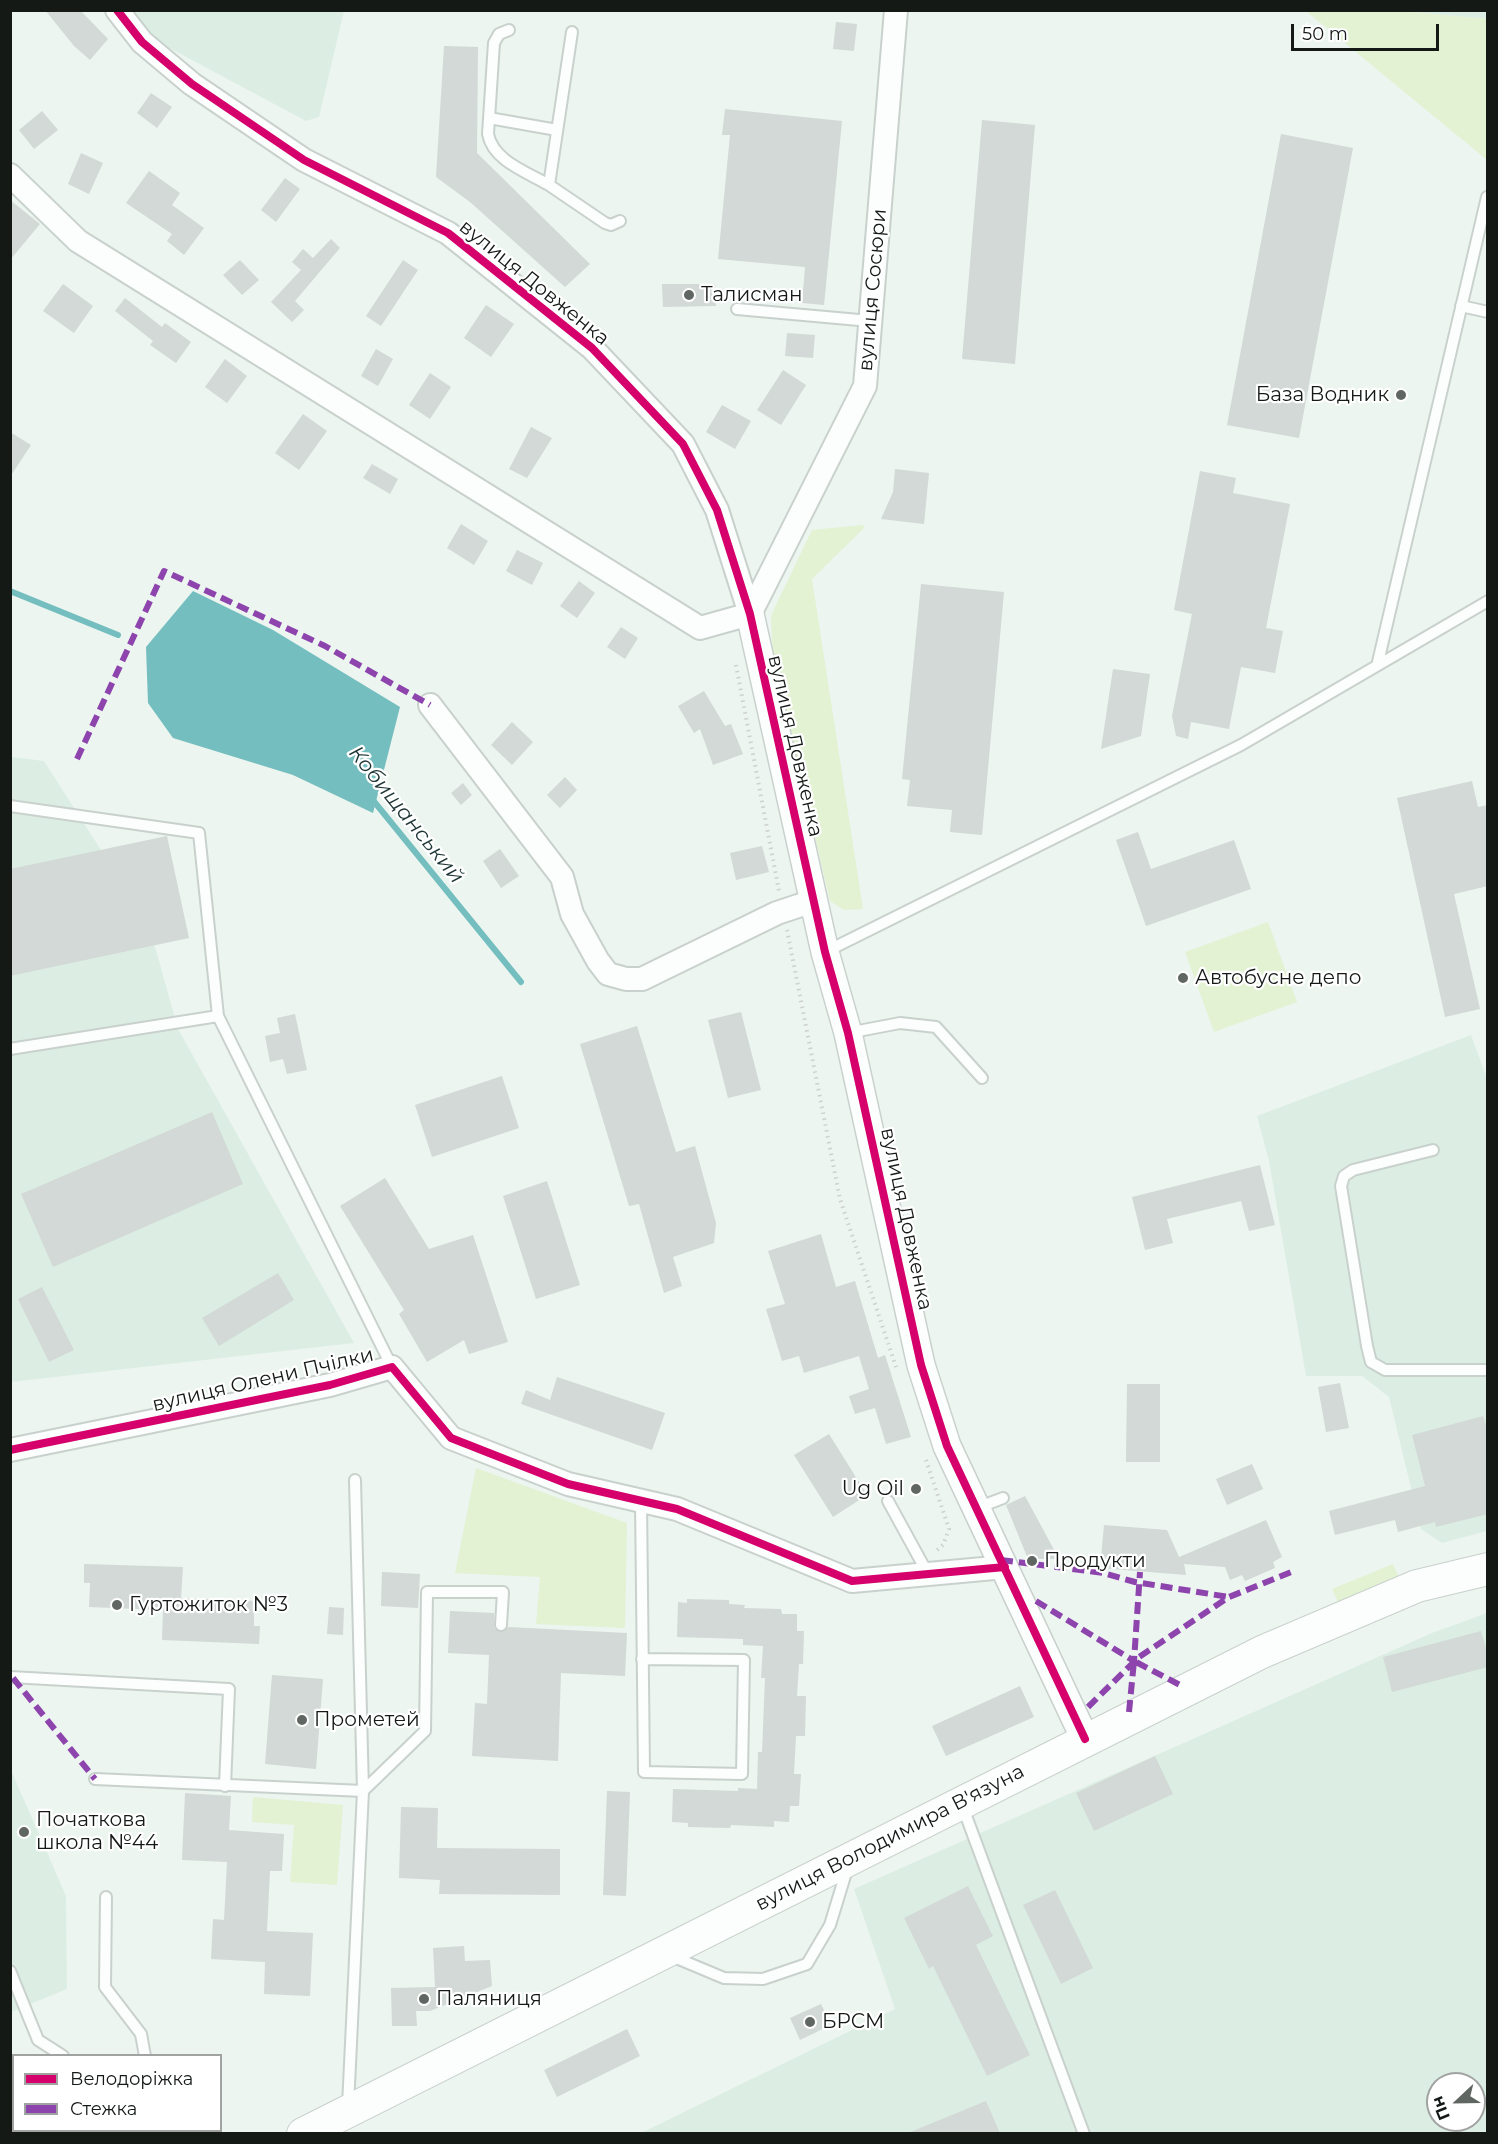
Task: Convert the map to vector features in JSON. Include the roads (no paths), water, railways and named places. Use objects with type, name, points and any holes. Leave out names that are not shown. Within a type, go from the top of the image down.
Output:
[{"type":"main road","name":"вулиця Володимира В'язуна","points":[[303,2133],[1085,1739],[1332,1620],[1417,1586],[1488,1569]]},
{"type":"street","name":"вулиця Довженка","points":[[117,10],[142,42],[192,84],[304,160],[448,233],[592,348],[683,444],[717,510],[750,614],[813,901],[848,1033],[921,1365],[947,1446],[1085,1739]]},
{"type":"street","name":"вулиця Сосюри","points":[[750,614],[865,386],[896,10]]},
{"type":"street","points":[[10,175],[78,241],[700,628],[750,614]]},
{"type":"street","points":[[429,705],[562,877],[572,914],[594,956],[608,974],[642,980],[722,938],[783,911],[813,901]]},
{"type":"street","name":"вулиця Олени Пчілки","points":[[10,1450],[330,1385],[392,1367],[451,1438],[568,1484],[677,1509],[852,1581],[1005,1567]]},
{"type":"lane","points":[[509,30],[499,34],[494,43],[489,118],[490,144],[496,154],[549,185],[605,223],[611,225],[620,221]]},
{"type":"lane","points":[[549,185],[572,32]]},
{"type":"lane","points":[[489,118],[557,130]]},
{"type":"lane","points":[[1378,662],[1487,197]]},
{"type":"lane","points":[[1461,306],[1488,312]]},
{"type":"lane","points":[[737,309],[870,321]]},
{"type":"lane","points":[[825,952],[1241,745],[1378,662],[1488,601]]},
{"type":"lane","points":[[10,806],[199,832],[218,1016],[392,1367]]},
{"type":"lane","points":[[10,1049],[218,1016]]},
{"type":"lane","points":[[848,1033],[900,1023],[936,1026],[982,1078]]},
{"type":"lane","points":[[1433,1150],[1353,1170],[1344,1176],[1341,1186],[1367,1346],[1371,1362],[1384,1370],[1488,1371]]},
{"type":"lane","points":[[348,2112],[363,1791],[355,1480]]},
{"type":"lane","points":[[977,1508],[1003,1498]]},
{"type":"lane","points":[[641,1500],[642,1659],[644,1772],[742,1774],[744,1660],[642,1659]]},
{"type":"lane","points":[[888,1501],[928,1574]]},
{"type":"lane","points":[[94,1779],[363,1791],[425,1731],[427,1592],[502,1592],[501,1625]]},
{"type":"lane","points":[[10,1677],[229,1689],[225,1785]]},
{"type":"lane","points":[[961,1802],[1084,2133]]},
{"type":"lane","points":[[663,1953],[724,1978],[763,1979],[807,1964],[830,1925],[851,1858]]},
{"type":"lane","points":[[105,1897],[105,1988],[141,2034],[145,2054]]},
{"type":"lane","points":[[10,1971],[39,2040],[61,2054]]},
{"type":"water","points":[[193,591],[273,630],[400,707],[373,813],[293,775],[173,738],[148,703],[146,647]]},
{"type":"waterway","name":"Кобищанський","points":[[10,591],[118,635]]},
{"type":"waterway","name":"Кобищанський","points":[[372,799],[521,982]]},
{"type":"place","name":"Талисман","points":[[689,295]]},
{"type":"place","name":"База Водник","points":[[1401,395]]},
{"type":"place","name":"Автобусне депо","points":[[1183,978]]},
{"type":"place","name":"Ug Oil","points":[[916,1489]]},
{"type":"place","name":"Продукти","points":[[1032,1561]]},
{"type":"place","name":"Гуртожиток №3","points":[[117,1605]]},
{"type":"place","name":"Прометей","points":[[302,1720]]},
{"type":"place","name":"Початкова школа №44","points":[[24,1832]]},
{"type":"place","name":"Паляниця","points":[[424,1999]]},
{"type":"place","name":"БРСМ","points":[[810,2022]]}]
